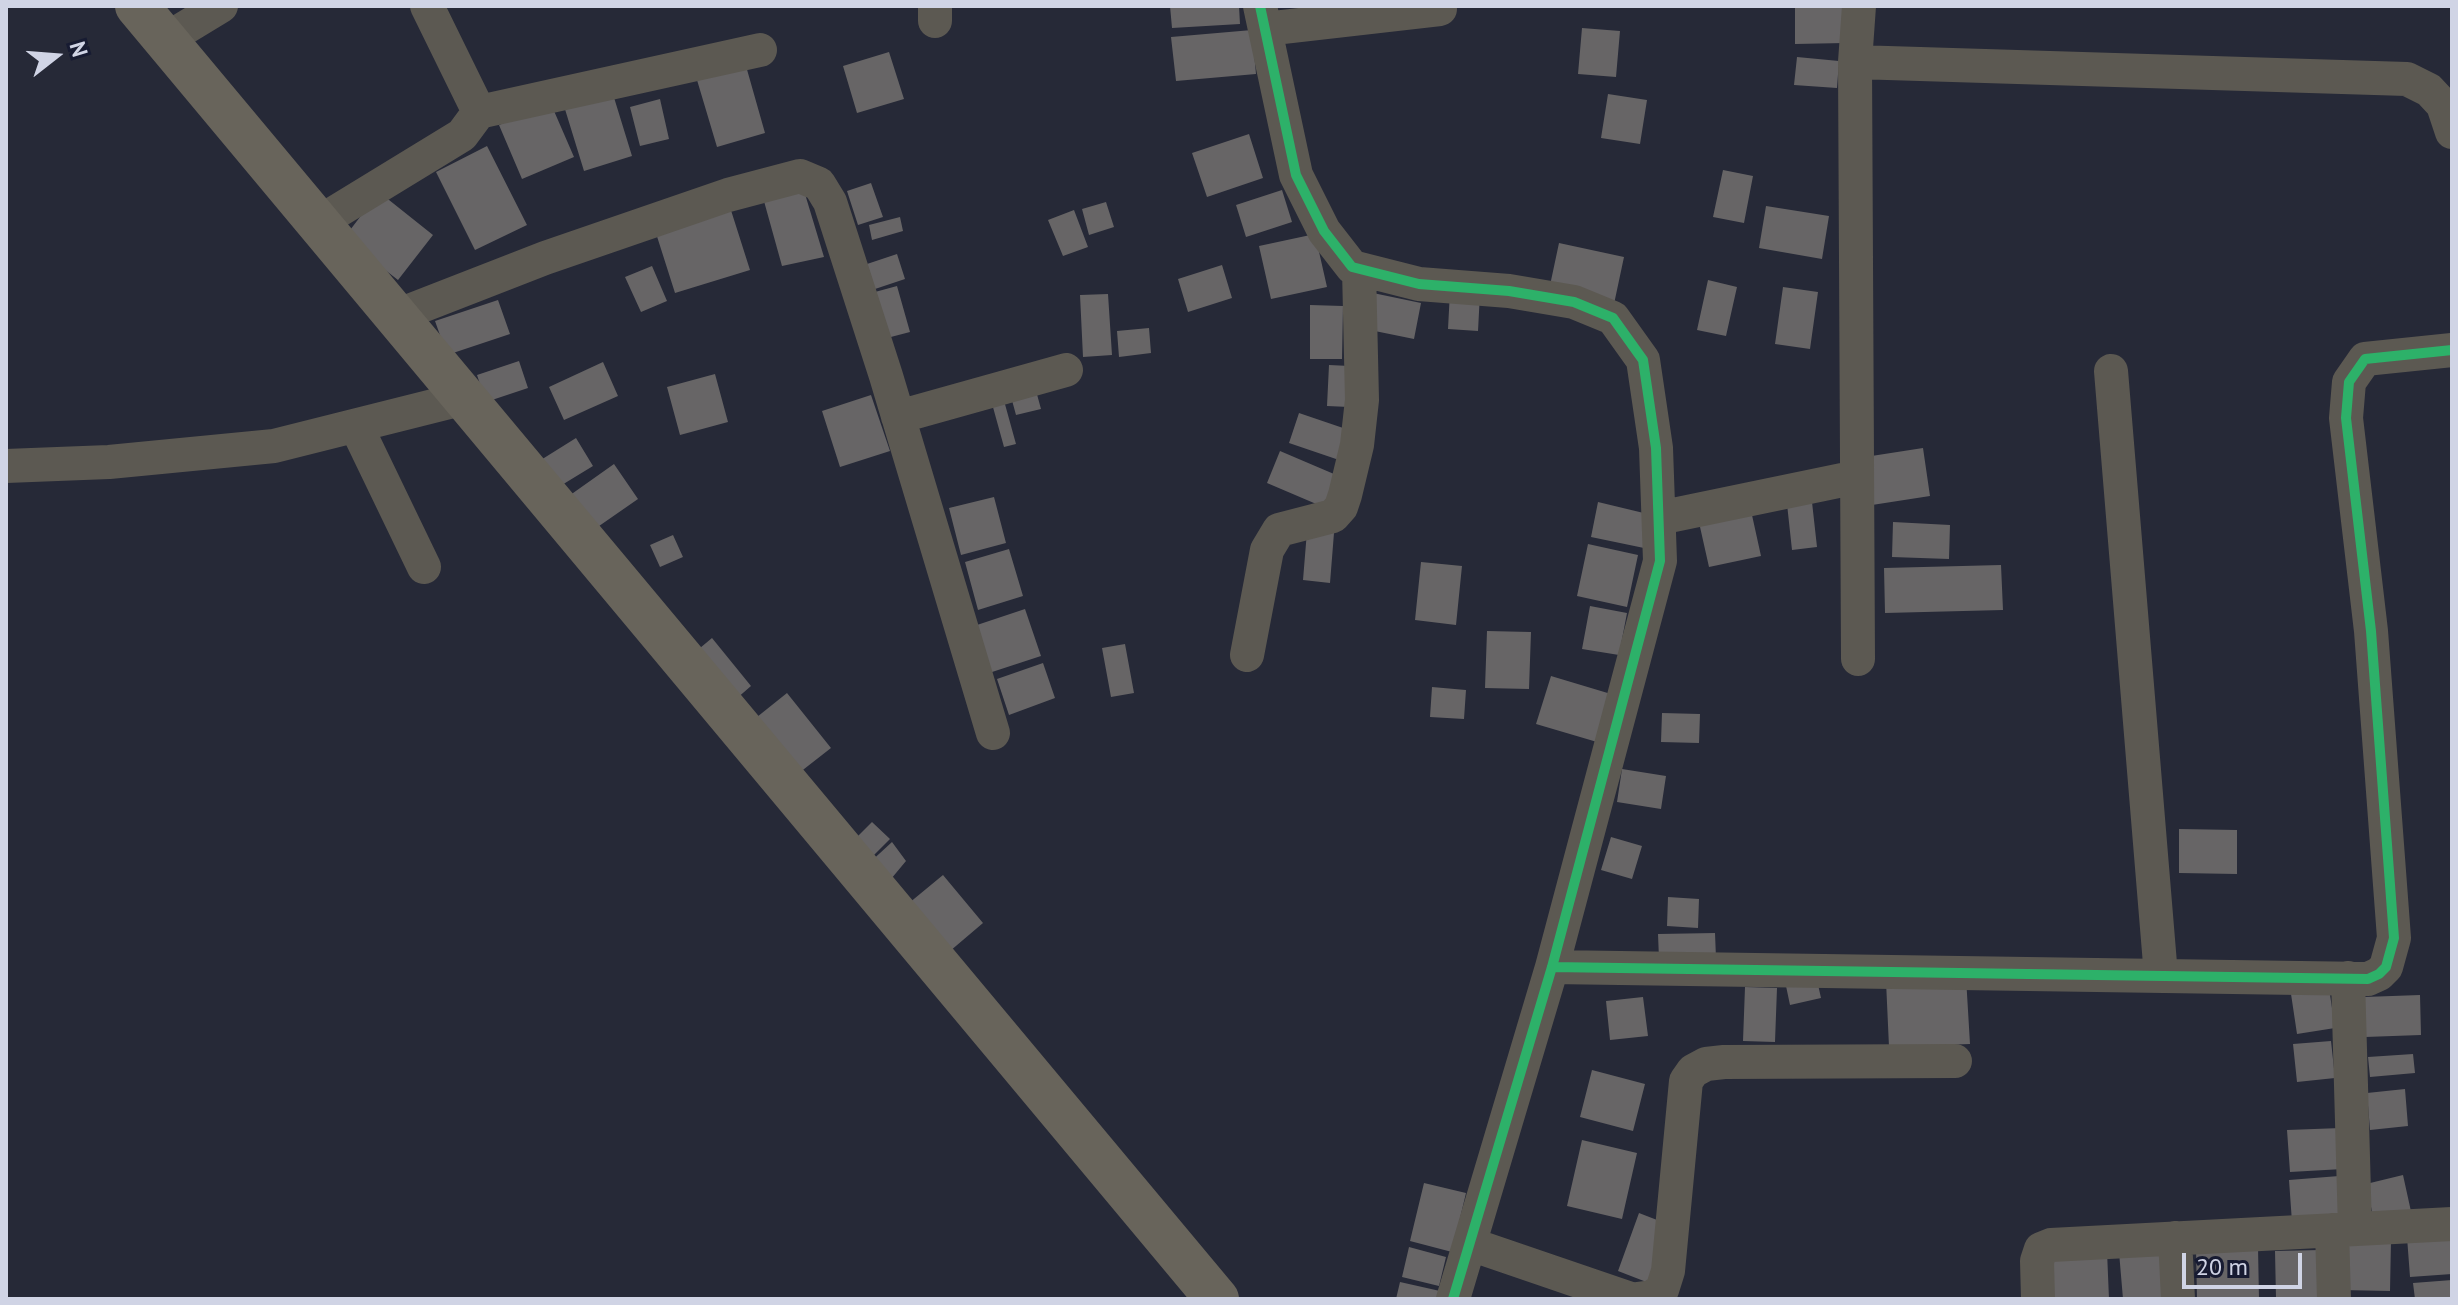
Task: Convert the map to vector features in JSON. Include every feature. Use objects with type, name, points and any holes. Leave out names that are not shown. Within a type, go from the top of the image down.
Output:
[{"type":"main road","points":[[137,6],[1217,1299]]},
{"type":"street","points":[[165,40],[221,6]]},
{"type":"street","points":[[427,6],[479,112]]},
{"type":"street","points":[[1858,659],[1855,62],[1859,6]]},
{"type":"street","points":[[1440,9],[1263,18],[1296,175],[1324,231],[1352,267],[1419,284],[1509,291],[1574,302],[1613,318],[1643,360],[1656,448],[1660,561],[1552,967],[1453,1299]]},
{"type":"street","points":[[318,223],[462,135],[479,112],[760,50]]},
{"type":"street","points":[[1855,62],[2407,79],[2429,90],[2443,105],[2452,132]]},
{"type":"street","points":[[396,316],[545,258],[728,195],[800,176],[819,184],[830,202],[993,733]]},
{"type":"street","points":[[1247,655],[1267,550],[1279,530],[1333,516],[1341,507],[1345,495],[1357,445],[1362,400],[1359,269]]},
{"type":"street","points":[[1552,967],[2368,979],[2379,974],[2386,967],[2394,938],[2371,631],[2346,418],[2349,382],[2365,359],[2452,350]]},
{"type":"street","points":[[898,417],[1066,370]]},
{"type":"street","points":[[2111,371],[2161,976]]},
{"type":"street","points":[[6,466],[109,462],[274,446],[465,398]]},
{"type":"street","points":[[356,426],[424,567]]},
{"type":"street","points":[[1659,518],[1857,477]]},
{"type":"street","points":[[2334,1299],[2343,1230],[2348,978]]},
{"type":"street","points":[[1637,1299],[1652,1297],[1662,1290],[1668,1271],[1686,1081],[1693,1071],[1706,1064],[1724,1062],[1955,1061]]},
{"type":"street","points":[[2038,1299],[2037,1261],[2041,1249],[2051,1245],[2452,1224]]},
{"type":"street","points":[[2175,1238],[2178,1299]]},
{"type":"street","points":[[1470,1244],[1631,1299]]},
{"type":"building","points":[[1170,6],[1239,6],[1240,24],[1172,28]]},
{"type":"building","points":[[1795,6],[1844,6],[1845,43],[1795,44]]},
{"type":"building","points":[[1582,28],[1620,31],[1616,77],[1578,74]]},
{"type":"building","points":[[1252,30],[1256,74],[1176,81],[1171,37]]},
{"type":"building","points":[[889,52],[904,99],[857,113],[843,66]]},
{"type":"building","points":[[1797,57],[1839,61],[1837,88],[1794,85]]},
{"type":"building","points":[[746,66],[765,133],[717,147],[697,80]]},
{"type":"building","points":[[612,91],[632,156],[584,171],[564,106]]},
{"type":"building","points":[[1608,94],[1647,100],[1640,144],[1601,138]]},
{"type":"building","points":[[660,99],[669,139],[640,146],[630,107]]},
{"type":"building","points":[[551,104],[574,157],[522,179],[499,125]]},
{"type":"building","points":[[1249,134],[1263,178],[1207,197],[1192,153]]},
{"type":"building","points":[[487,146],[527,225],[475,250],[436,172]]},
{"type":"building","points":[[1723,170],[1753,176],[1744,223],[1713,217]]},
{"type":"building","points":[[871,183],[883,217],[858,225],[847,191]]},
{"type":"building","points":[[802,184],[824,257],[782,266],[762,194]]},
{"type":"building","points":[[1282,190],[1292,222],[1246,237],[1236,205]]},
{"type":"building","points":[[379,192],[433,235],[398,280],[344,238]]},
{"type":"building","points":[[1106,202],[1114,227],[1089,235],[1082,209]]},
{"type":"building","points":[[729,204],[750,270],[675,293],[654,227]]},
{"type":"building","points":[[1766,206],[1829,216],[1822,259],[1759,248]]},
{"type":"building","points":[[1074,210],[1088,247],[1063,256],[1048,220]]},
{"type":"building","points":[[900,217],[903,231],[872,240],[869,225]]},
{"type":"building","points":[[1315,234],[1327,287],[1271,299],[1259,246]]},
{"type":"building","points":[[1559,243],[1624,257],[1614,304],[1549,290]]},
{"type":"building","points":[[897,254],[905,279],[875,289],[867,264]]},
{"type":"building","points":[[1222,265],[1232,298],[1188,312],[1178,279]]},
{"type":"building","points":[[652,266],[667,301],[641,312],[625,277]]},
{"type":"building","points":[[1708,280],[1737,287],[1726,336],[1697,330]]},
{"type":"building","points":[[897,286],[910,332],[887,338],[875,292]]},
{"type":"building","points":[[1783,287],[1818,292],[1810,349],[1775,344]]},
{"type":"building","points":[[1450,291],[1480,293],[1478,331],[1448,329]]},
{"type":"building","points":[[1373,293],[1421,303],[1414,339],[1365,329]]},
{"type":"building","points":[[1108,294],[1112,355],[1083,357],[1080,295]]},
{"type":"building","points":[[498,300],[510,334],[447,355],[435,321]]},
{"type":"building","points":[[1310,305],[1343,306],[1342,359],[1310,359]]},
{"type":"building","points":[[1149,328],[1151,353],[1119,357],[1117,331]]},
{"type":"building","points":[[519,361],[528,388],[486,402],[477,375]]},
{"type":"building","points":[[603,362],[618,396],[564,420],[549,387]]},
{"type":"building","points":[[1329,365],[1350,366],[1349,407],[1327,406]]},
{"type":"building","points":[[715,374],[728,422],[680,435],[667,387]]},
{"type":"building","points":[[1035,387],[1041,409],[1016,415],[1010,393]]},
{"type":"building","points":[[871,395],[890,451],[840,467],[822,411]]},
{"type":"building","points":[[1003,397],[1016,444],[1004,447],[991,400]]},
{"type":"building","points":[[1299,413],[1349,430],[1339,460],[1289,443]]},
{"type":"building","points":[[576,438],[593,466],[552,491],[536,463]]},
{"type":"building","points":[[1923,448],[1930,496],[1872,505],[1865,457]]},
{"type":"building","points":[[1280,451],[1341,477],[1328,509],[1267,483]]},
{"type":"building","points":[[614,464],[638,499],[589,533],[566,498]]},
{"type":"building","points":[[994,497],[1006,543],[961,555],[949,508]]},
{"type":"building","points":[[1598,502],[1652,515],[1644,548],[1591,537]]},
{"type":"building","points":[[1812,502],[1817,547],[1792,550],[1787,504]]},
{"type":"building","points":[[1750,506],[1761,556],[1709,567],[1698,518]]},
{"type":"building","points":[[1893,522],[1950,525],[1949,559],[1892,557]]},
{"type":"building","points":[[1307,531],[1334,533],[1330,583],[1303,580]]},
{"type":"building","points":[[673,535],[683,557],[660,567],[650,545]]},
{"type":"building","points":[[1588,544],[1638,555],[1627,607],[1577,596]]},
{"type":"building","points":[[1009,549],[1023,596],[978,610],[965,562]]},
{"type":"building","points":[[1421,562],[1462,566],[1456,625],[1415,620]]},
{"type":"building","points":[[2001,565],[2003,610],[1885,613],[1884,568]]},
{"type":"building","points":[[1590,606],[1627,613],[1619,655],[1582,649]]},
{"type":"building","points":[[1025,609],[1041,656],[989,673],[974,626]]},
{"type":"building","points":[[1487,631],[1531,632],[1529,689],[1485,688]]},
{"type":"building","points":[[712,638],[751,686],[728,706],[688,658]]},
{"type":"building","points":[[1125,644],[1134,693],[1111,697],[1102,648]]},
{"type":"building","points":[[1043,663],[1055,698],[1009,715],[997,679]]},
{"type":"building","points":[[1551,676],[1611,694],[1597,742],[1536,724]]},
{"type":"building","points":[[1432,687],[1466,690],[1464,719],[1430,717]]},
{"type":"building","points":[[787,693],[831,748],[790,780],[747,725]]},
{"type":"building","points":[[1662,713],[1700,714],[1699,743],[1661,742]]},
{"type":"building","points":[[1622,769],[1666,776],[1661,809],[1617,802]]},
{"type":"building","points":[[872,822],[890,839],[870,859],[852,842]]},
{"type":"building","points":[[2179,829],[2237,830],[2237,874],[2179,873]]},
{"type":"building","points":[[1611,837],[1642,846],[1632,879],[1601,870]]},
{"type":"building","points":[[892,842],[906,861],[886,885],[867,865]]},
{"type":"building","points":[[943,875],[983,923],[943,957],[903,908]]},
{"type":"building","points":[[1668,897],[1699,899],[1698,928],[1667,926]]},
{"type":"building","points":[[1715,933],[1716,958],[1659,959],[1658,934]]},
{"type":"building","points":[[1966,977],[1970,1044],[1889,1047],[1886,981]]},
{"type":"building","points":[[1817,980],[1821,998],[1790,1005],[1786,986]]},
{"type":"building","points":[[1745,987],[1777,988],[1775,1042],[1743,1041]]},
{"type":"building","points":[[2329,988],[2335,1028],[2297,1034],[2291,994]]},
{"type":"building","points":[[2420,995],[2421,1035],[2365,1037],[2364,997]]},
{"type":"building","points":[[1643,997],[1648,1036],[1610,1040],[1606,1001]]},
{"type":"building","points":[[2331,1041],[2335,1078],[2297,1082],[2293,1044]]},
{"type":"building","points":[[2413,1054],[2415,1073],[2370,1077],[2368,1057]]},
{"type":"building","points":[[1592,1070],[1645,1084],[1633,1131],[1580,1117]]},
{"type":"building","points":[[2405,1089],[2408,1126],[2370,1130],[2367,1093]]},
{"type":"building","points":[[2341,1128],[2343,1169],[2290,1172],[2287,1130]]},
{"type":"building","points":[[1582,1140],[1637,1153],[1622,1219],[1567,1206]]},
{"type":"building","points":[[2403,1175],[2412,1216],[2375,1225],[2366,1184]]},
{"type":"building","points":[[2339,1176],[2343,1217],[2292,1222],[2289,1180]]},
{"type":"building","points":[[1424,1183],[1466,1193],[1452,1252],[1410,1241]]},
{"type":"building","points":[[1639,1213],[1670,1225],[1649,1283],[1618,1271]]},
{"type":"building","points":[[2452,1234],[2452,1274],[2410,1277],[2407,1237]]},
{"type":"building","points":[[2341,1239],[2391,1240],[2390,1291],[2340,1290]]},
{"type":"building","points":[[1409,1247],[1446,1257],[1439,1286],[1402,1277]]},
{"type":"building","points":[[2258,1247],[2259,1299],[2197,1299],[2196,1248]]},
{"type":"building","points":[[2171,1248],[2176,1299],[2123,1299],[2119,1252]]},
{"type":"building","points":[[2321,1250],[2322,1299],[2276,1299],[2275,1251]]},
{"type":"building","points":[[2107,1251],[2109,1299],[2053,1299],[2053,1252]]},
{"type":"building","points":[[2452,1280],[2452,1299],[2415,1299],[2413,1283]]},
{"type":"building","points":[[1400,1282],[1440,1291],[1438,1299],[1396,1299]]},
{"type":"cycle path","points":[[1260,6],[1296,175],[1324,231],[1352,267],[1419,284],[1509,291],[1574,302],[1613,318],[1643,360],[1656,448],[1660,561],[1552,967],[1453,1299]]},
{"type":"cycle path","points":[[1552,967],[2368,979],[2379,974],[2386,967],[2394,938],[2371,631],[2346,418],[2349,382],[2365,359],[2452,350]]}]
